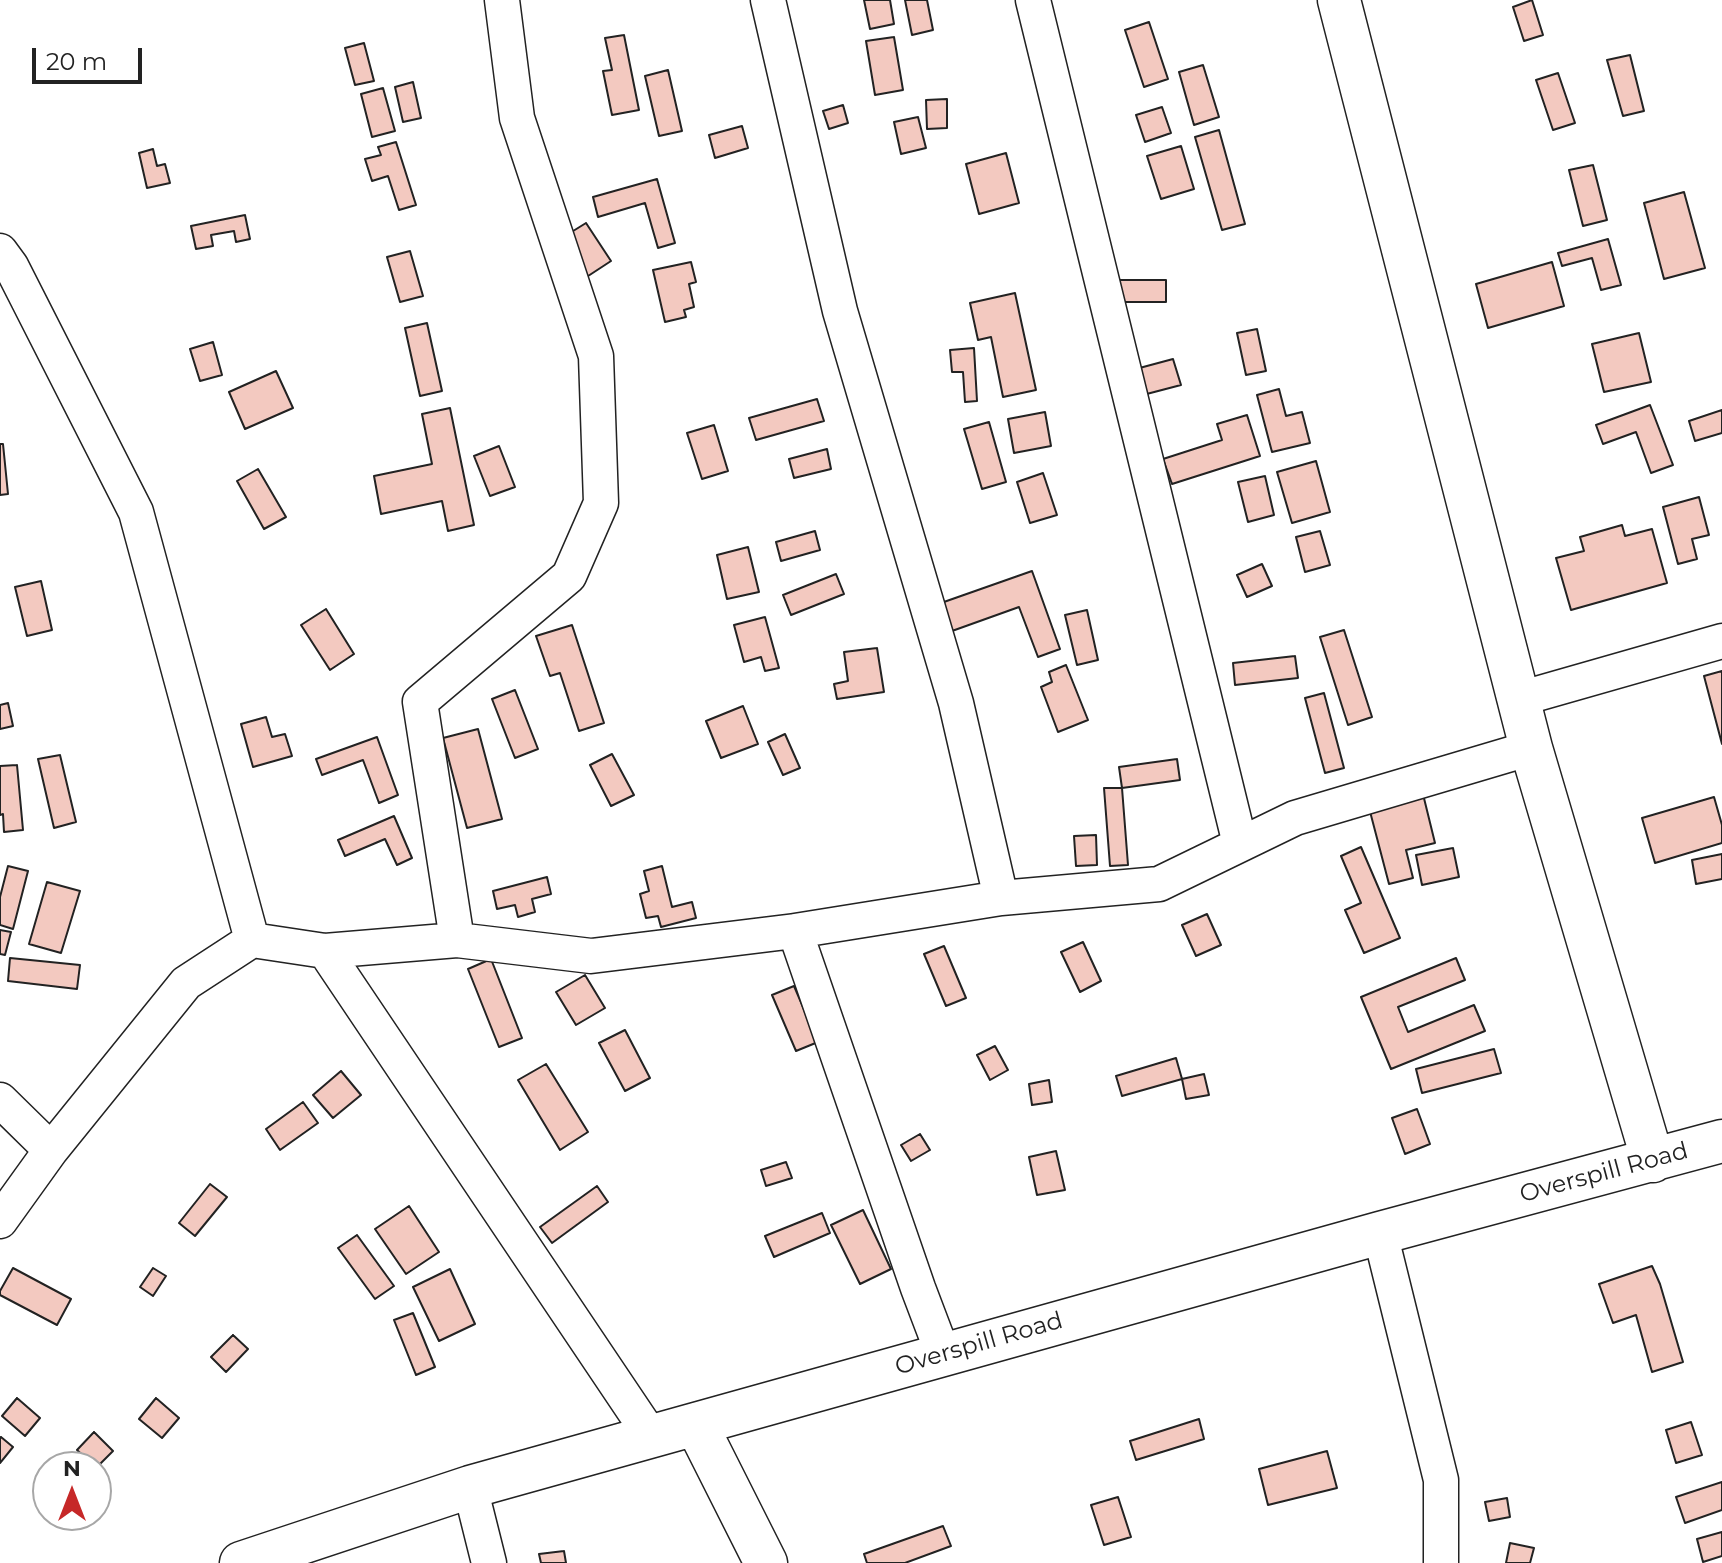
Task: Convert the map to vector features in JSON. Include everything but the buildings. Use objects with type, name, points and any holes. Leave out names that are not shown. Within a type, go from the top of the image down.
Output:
[{"type":"street","points":[[457,940],[420,702],[569,576],[601,503],[596,356],[517,118],[502,0]]},
{"type":"street","points":[[768,0],[840,311],[956,703],[1001,898]]},
{"type":"street","points":[[1033,0],[1240,844]]},
{"type":"street","points":[[1339,0],[1531,748],[1653,1161]]},
{"type":"street","points":[[0,251],[11,266],[136,512],[252,940]]},
{"type":"street","points":[[1519,699],[1722,641]]},
{"type":"street","points":[[0,1221],[51,1150],[186,983],[252,940],[325,951],[457,940],[591,956],[795,931],[1001,898],[1159,884],[1295,818],[1531,748]]},
{"type":"street","points":[[795,931],[943,1354]]},
{"type":"street","points":[[325,951],[651,1436]]},
{"type":"street","points":[[0,1100],[51,1150]]},
{"type":"street","name":"Overspill Road","points":[[241,1563],[470,1487],[1380,1233],[1722,1141]]},
{"type":"street","points":[[1380,1233],[1441,1480],[1441,1563]]},
{"type":"street","points":[[696,1424],[766,1563]]},
{"type":"street","points":[[470,1487],[489,1563]]}]
